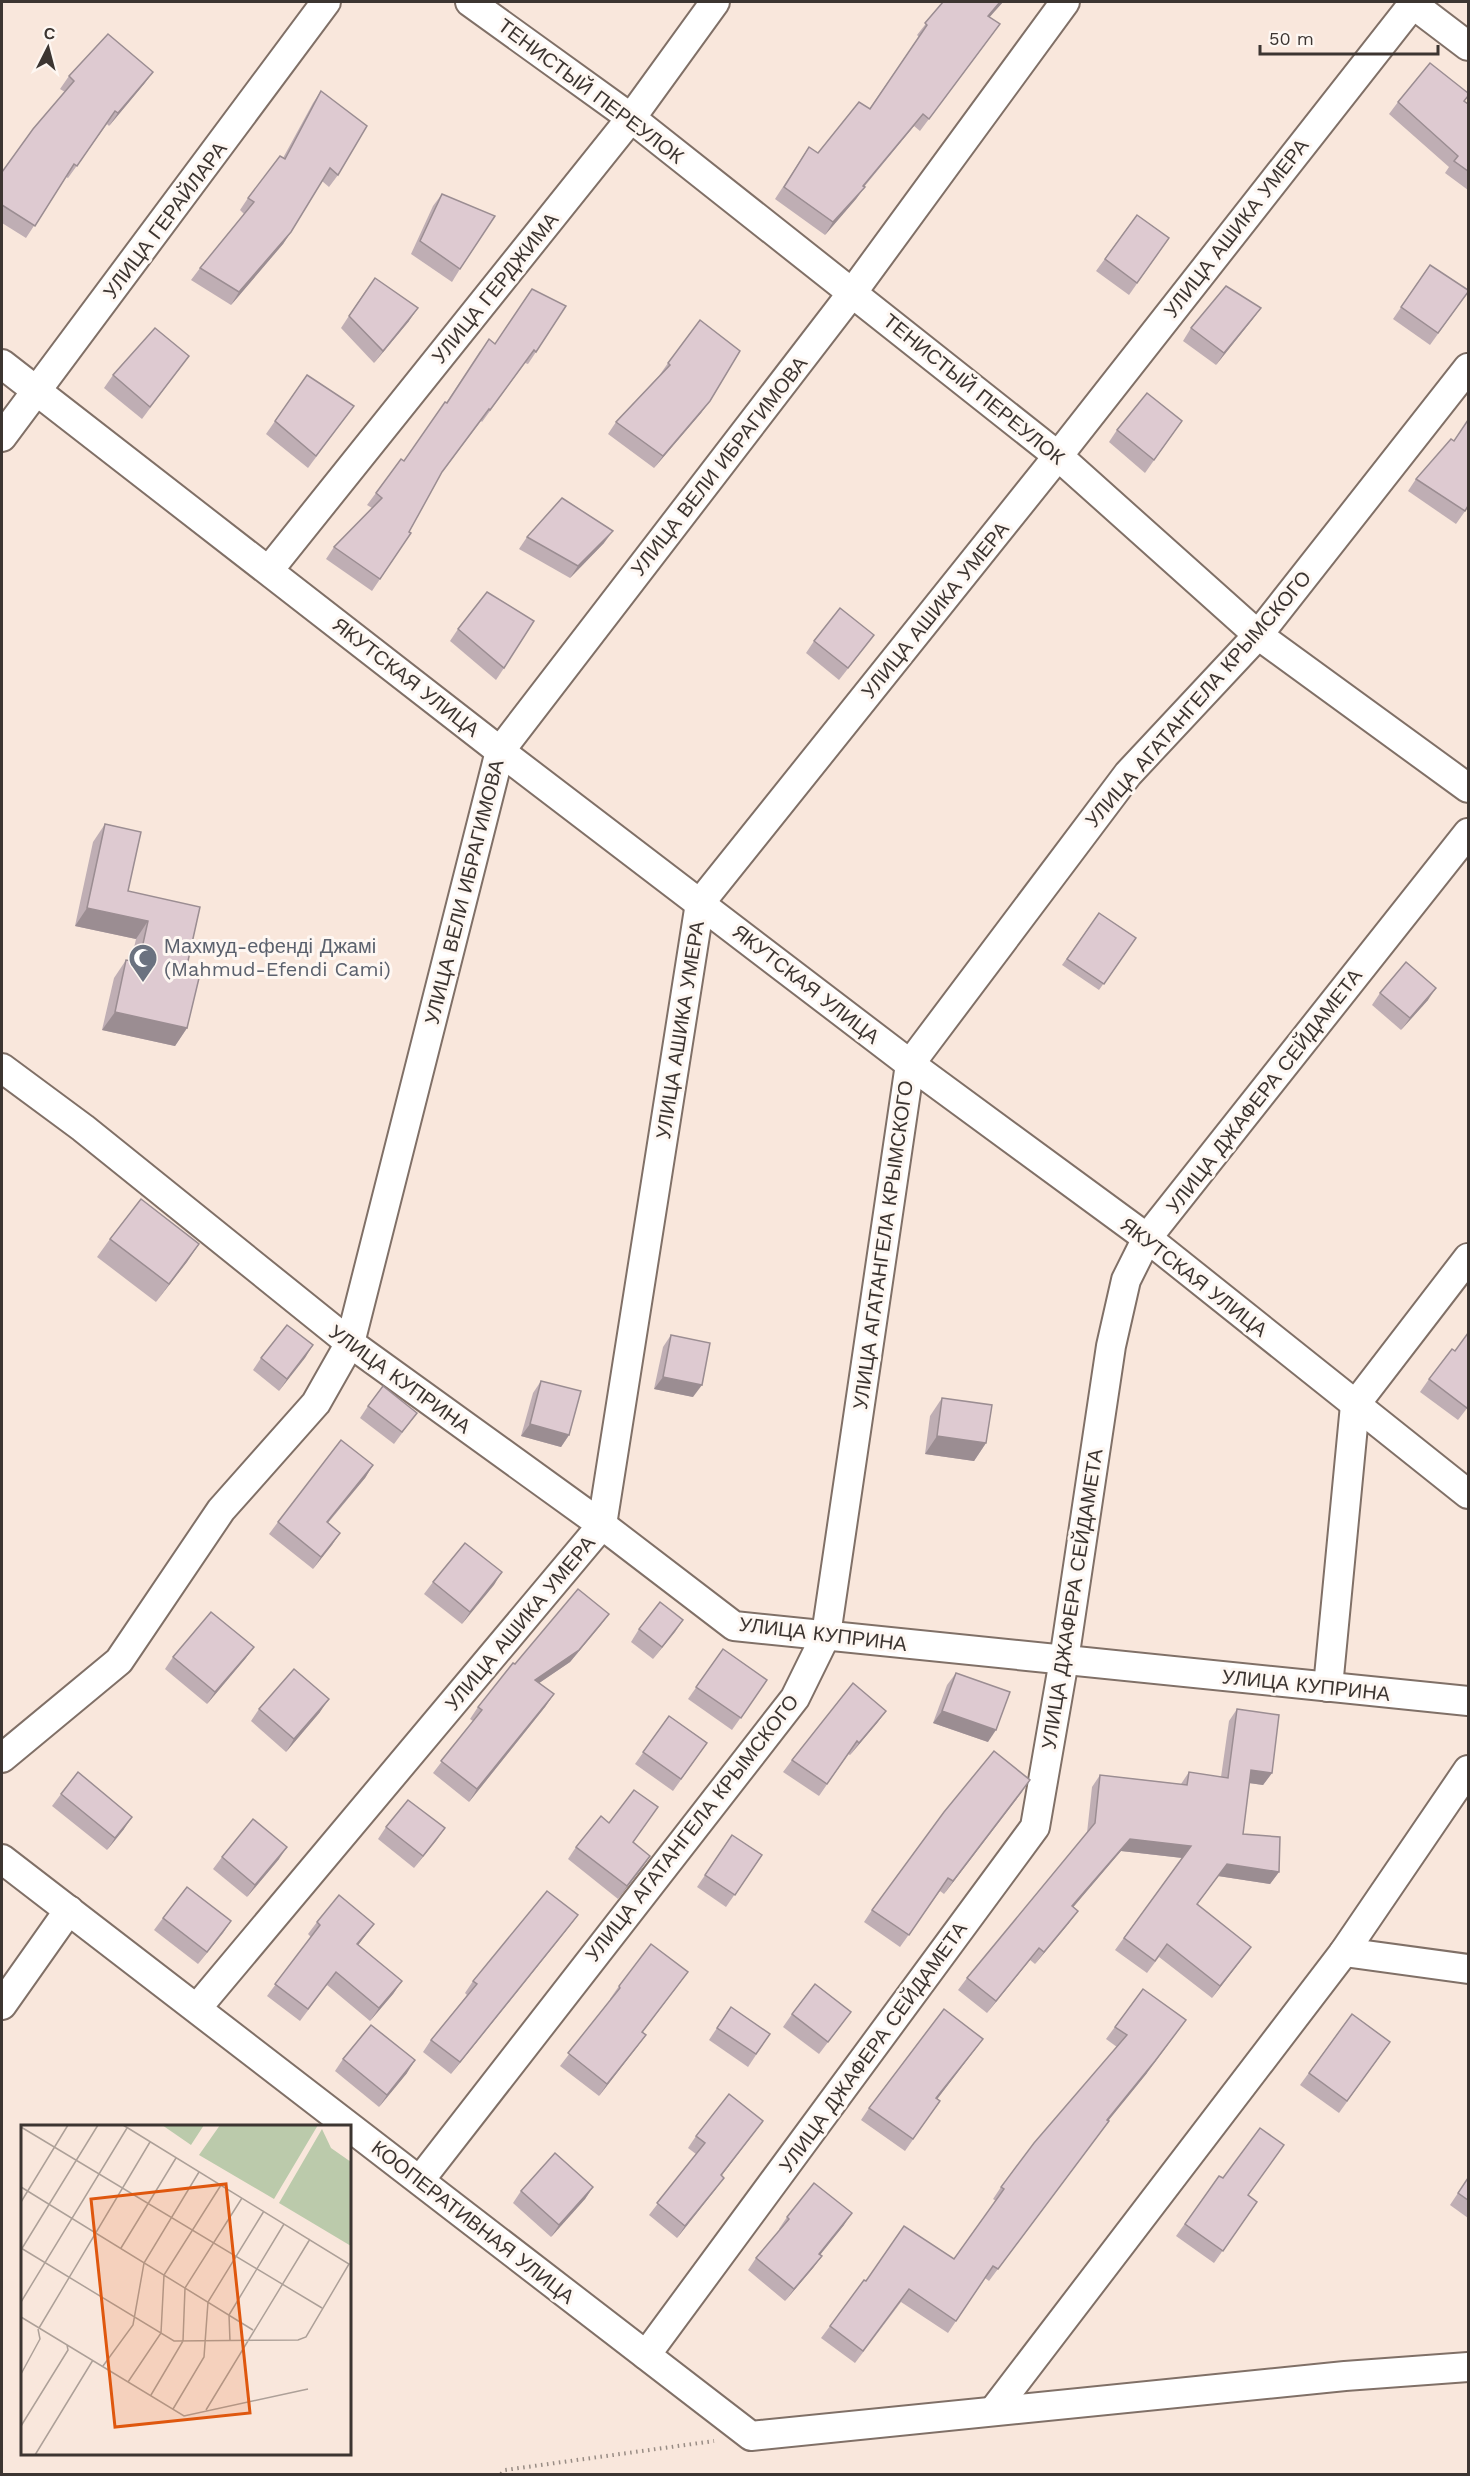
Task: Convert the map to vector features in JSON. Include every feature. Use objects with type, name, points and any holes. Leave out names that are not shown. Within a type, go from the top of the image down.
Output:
[{"type":"street","name":"УЛИЦА ГЕРАЙЛАРА","points":[[2,437],[326,2]]},
{"type":"street","name":"ТЕНИСТЫЙ ПЕРЕУЛОК","points":[[470,2],[631,117],[1058,456],[1258,635],[1468,788]]},
{"type":"street","name":"УЛИЦА ГЕРДЖИМА","points":[[269,570],[631,117],[715,2]]},
{"type":"street","name":"УЛИЦА ВЕЛИ ИБРАГИМОВА","points":[[2,1758],[119,1660],[221,1510],[316,1403],[350,1343],[500,751],[852,293],[1065,2]]},
{"type":"street","points":[[1411,3],[1468,46]]},
{"type":"street","name":"УЛИЦА АШИКА УМЕРА","points":[[197,2008],[602,1525],[700,903],[1058,456],[1411,3]]},
{"type":"street","name":"ЯКУТСКАЯ УЛИЦА","points":[[2,364],[500,751],[910,1064],[1147,1238],[1468,1494]]},
{"type":"street","name":"УЛИЦА АГАТАНГЕЛА КРЫМСКОГО","points":[[420,2180],[795,1698],[826,1635],[910,1064],[1128,774],[1258,635],[1468,368]]},
{"type":"street","name":"УЛИЦА ДЖАФЕРА СЕЙДАМЕТА","points":[[646,2355],[1035,1827],[1064,1660],[1111,1346],[1126,1280],[1147,1238],[1468,833]]},
{"type":"street","name":"УЛИЦА КУПРИНА","points":[[2,1068],[83,1128],[350,1343],[602,1525],[734,1626],[1468,1701]]},
{"type":"street","points":[[1328,1687],[1355,1405],[1468,1258]]},
{"type":"street","points":[[994,2410],[1344,1952],[1468,1770]]},
{"type":"street","name":"КООПЕРАТИВНАЯ УЛИЦА","points":[[2,1859],[349,2125]]},
{"type":"street","points":[[2,2004],[69,1910]]},
{"type":"street","points":[[1344,1952],[1468,1969]]},
{"type":"street","name":"КООПЕРАТИВНАЯ УЛИЦА","points":[[351,2127],[751,2436]]},
{"type":"street","points":[[751,2436],[1345,2376],[1468,2367]]},
{"type":"path","points":[[501,2475],[505,2470],[751,2436]]},
{"type":"building","points":[[943,2],[1000,2],[988,16],[1000,24],[929,119],[923,114],[863,186],[865,187],[833,222],[784,187],[809,147],[818,153],[859,102],[870,109],[927,25],[925,23]]},
{"type":"building","points":[[108,34],[153,72],[118,113],[115,111],[77,166],[74,164],[35,226],[2,205],[2,172],[33,129],[74,81],[69,76]]},
{"type":"building","points":[[1430,63],[1468,93],[1464,101],[1468,104],[1468,171],[1454,161],[1458,156],[1398,102]]},
{"type":"building","points":[[321,91],[367,126],[338,175],[330,168],[291,232],[239,292],[200,268],[254,202],[248,198],[280,156],[285,159]]},
{"type":"building","points":[[442,194],[495,216],[460,269],[420,241]]},
{"type":"building","points":[[1137,215],[1169,238],[1137,283],[1105,259]]},
{"type":"building","points":[[1430,265],[1468,290],[1438,333],[1401,307]]},
{"type":"building","points":[[375,278],[418,308],[383,351],[349,316]]},
{"type":"building","points":[[1226,286],[1261,308],[1224,353],[1191,328]]},
{"type":"building","points":[[532,289],[566,306],[536,352],[534,350],[442,472],[409,532],[411,533],[380,579],[334,547],[382,498],[376,493],[401,459],[404,461],[445,402],[447,403],[489,339],[495,344]]},
{"type":"building","points":[[700,320],[740,351],[710,401],[663,456],[616,422],[670,365],[668,363]]},
{"type":"building","points":[[155,328],[189,356],[150,407],[113,375]]},
{"type":"building","points":[[307,375],[354,406],[316,456],[275,421]]},
{"type":"building","points":[[1147,393],[1182,421],[1154,460],[1117,430]]},
{"type":"building","points":[[1468,420],[1468,506],[1465,511],[1416,479],[1451,439],[1454,441]]},
{"type":"building","points":[[562,498],[613,531],[578,566],[527,537]]},
{"type":"building","points":[[487,592],[534,621],[504,668],[458,629]]},
{"type":"building","points":[[840,608],[874,635],[848,668],[814,641]]},
{"type":"building","points":[[105,824],[141,832],[128,891],[200,907],[186,970],[200,974],[187,1028],[115,1012],[126,960],[139,962],[148,921],[87,908]]},
{"type":"building","points":[[1099,913],[1136,938],[1104,984],[1067,959]]},
{"type":"building","points":[[1406,962],[1436,988],[1410,1018],[1380,993]]},
{"type":"building","points":[[141,1199],[199,1244],[169,1284],[110,1239]]},
{"type":"building","points":[[287,1325],[313,1345],[287,1379],[261,1358]]},
{"type":"building","points":[[1468,1333],[1467,1408],[1429,1379],[1452,1349],[1455,1351]]},
{"type":"building","points":[[671,1335],[710,1343],[702,1385],[663,1377]]},
{"type":"building","points":[[541,1381],[581,1391],[569,1435],[530,1424]]},
{"type":"building","points":[[383,1386],[417,1413],[402,1432],[368,1406]]},
{"type":"building","points":[[942,1398],[992,1405],[986,1443],[937,1436]]},
{"type":"building","points":[[341,1440],[373,1465],[327,1522],[340,1533],[321,1557],[278,1522]]},
{"type":"building","points":[[465,1543],[502,1572],[470,1612],[433,1582]]},
{"type":"building","points":[[578,1589],[609,1614],[579,1650],[535,1680],[554,1694],[477,1789],[441,1761],[482,1710],[478,1707],[513,1663],[515,1664]]},
{"type":"building","points":[[660,1602],[683,1620],[662,1647],[639,1629]]},
{"type":"building","points":[[211,1612],[254,1647],[215,1692],[173,1657]]},
{"type":"building","points":[[723,1649],[767,1680],[741,1718],[696,1687]]},
{"type":"building","points":[[294,1669],[329,1699],[294,1739],[259,1709]]},
{"type":"building","points":[[956,1673],[1010,1692],[996,1730],[942,1711]]},
{"type":"building","points":[[853,1683],[886,1711],[859,1743],[857,1741],[827,1784],[792,1760]]},
{"type":"building","points":[[1237,1709],[1279,1715],[1272,1773],[1251,1770],[1243,1834],[1280,1837],[1279,1872],[1227,1864],[1197,1904],[1251,1947],[1220,1986],[1167,1944],[1155,1961],[1124,1938],[1191,1846],[1130,1839],[1072,1906],[1078,1911],[1044,1952],[1039,1948],[996,2001],[967,1978],[1095,1823],[1100,1775],[1187,1785],[1189,1772],[1228,1778]]},
{"type":"building","points":[[669,1716],[707,1743],[681,1779],[643,1752]]},
{"type":"building","points":[[994,1751],[1030,1780],[953,1881],[948,1878],[909,1935],[872,1910],[944,1812]]},
{"type":"building","points":[[78,1772],[132,1817],[115,1838],[61,1794]]},
{"type":"building","points":[[634,1790],[658,1807],[633,1842],[650,1856],[627,1886],[576,1847],[601,1816],[609,1823]]},
{"type":"building","points":[[408,1800],[445,1828],[423,1856],[386,1827]]},
{"type":"building","points":[[253,1819],[287,1847],[255,1885],[222,1857]]},
{"type":"building","points":[[732,1835],[762,1855],[735,1895],[705,1875]]},
{"type":"building","points":[[187,1887],[231,1921],[207,1952],[163,1918]]},
{"type":"building","points":[[547,1891],[578,1915],[460,2062],[431,2040],[477,1984],[473,1981]]},
{"type":"building","points":[[339,1895],[374,1924],[357,1944],[402,1981],[379,2008],[336,1972],[308,2009],[275,1984],[320,1925],[317,1922]]},
{"type":"building","points":[[651,1944],[688,1972],[642,2032],[646,2035],[607,2084],[568,2053],[620,1988],[619,1986]]},
{"type":"building","points":[[815,1984],[851,2012],[828,2042],[792,2014]]},
{"type":"building","points":[[1143,1989],[1186,2020],[1107,2120],[1109,2121],[998,2269],[993,2266],[956,2321],[909,2289],[863,2351],[830,2326],[864,2280],[866,2281],[904,2226],[954,2259],[1004,2189],[1001,2187],[1034,2143],[1127,2035],[1115,2027]]},
{"type":"building","points":[[731,2007],[770,2034],[756,2054],[717,2028]]},
{"type":"building","points":[[944,2009],[983,2039],[936,2098],[940,2101],[913,2139],[869,2108]]},
{"type":"building","points":[[1352,2014],[1390,2042],[1347,2101],[1309,2073]]},
{"type":"building","points":[[371,2025],[415,2060],[387,2095],[343,2059]]},
{"type":"building","points":[[729,2094],[763,2121],[721,2175],[724,2178],[685,2226],[657,2203],[705,2143],[696,2136]]},
{"type":"building","points":[[1260,2128],[1284,2145],[1248,2195],[1257,2202],[1223,2251],[1185,2224],[1219,2176],[1223,2178]]},
{"type":"building","points":[[555,2153],[593,2187],[559,2225],[521,2191]]},
{"type":"building","points":[[1468,2178],[1468,2200],[1458,2193]]},
{"type":"building","points":[[814,2183],[852,2213],[819,2254],[822,2256],[794,2289],[756,2258],[789,2219],[787,2217]]},
{"type":"place","name":"Махмуд-ефенді Джамі (Mahmud-Efendi Cami)","points":[[143,984]]}]
